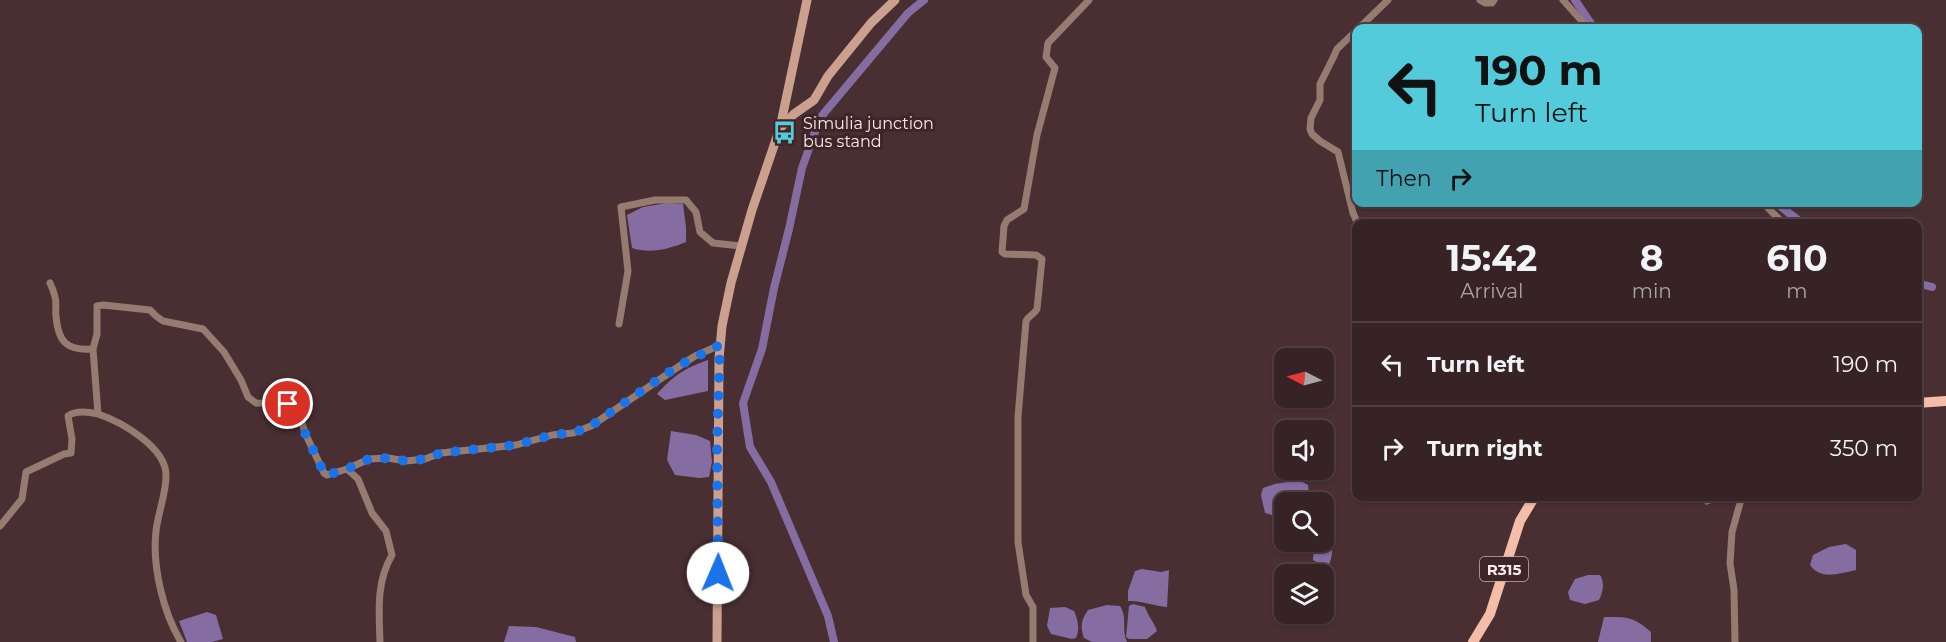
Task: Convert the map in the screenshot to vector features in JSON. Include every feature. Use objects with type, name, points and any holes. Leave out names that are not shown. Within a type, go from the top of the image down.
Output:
[{"type":"main road","points":[[1922,403],[1946,401]]},
{"type":"main road","name":"R315","points":[[1473,642],[1490,614],[1520,521],[1532,501]]},
{"type":"street","points":[[717,642],[717,443],[720,345],[731,283],[741,246],[780,128],[807,0]]},
{"type":"street","points":[[780,128],[794,114],[814,100],[828,76],[871,23],[895,0]]},
{"type":"street","points":[[1033,642],[1033,607],[1026,595],[1018,542],[1018,417],[1026,321],[1037,309],[1042,259],[1036,255],[1002,252],[1004,226],[1007,220],[1024,209],[1037,135],[1055,68],[1046,57],[1048,43],[1089,0]]},
{"type":"street","points":[[1364,24],[1388,0]]},
{"type":"street","points":[[1480,0],[1492,3],[1494,0]]},
{"type":"street","points":[[1563,0],[1584,24]]},
{"type":"street","points":[[1352,36],[1337,50],[1320,84],[1320,100],[1311,118],[1310,129],[1320,141],[1338,152],[1356,219]]},
{"type":"street","points":[[619,324],[628,271],[621,207],[655,200],[686,200],[696,212],[700,232],[713,243],[741,246]]},
{"type":"street","points":[[1767,207],[1779,219]]},
{"type":"street","points":[[50,283],[56,298],[59,335],[66,345],[79,350],[93,349]]},
{"type":"street","points":[[98,414],[93,349],[97,334],[97,306],[103,305],[150,309],[163,321],[203,329],[224,352],[241,380],[248,398],[256,403],[288,404],[299,413],[305,433],[327,475],[369,459],[388,458],[406,461],[425,459],[441,453],[516,445],[552,435],[573,433],[591,426],[678,366],[720,345]]},
{"type":"street","points":[[0,526],[21,499],[26,472],[64,454],[71,453],[72,439],[68,416],[72,413],[98,414],[134,432],[159,454],[165,464],[166,476],[156,532],[157,573],[171,625],[182,642]]},
{"type":"street","points":[[347,469],[358,479],[372,513],[386,531],[392,555],[384,569],[380,594],[380,642]]},
{"type":"street","points":[[1735,642],[1734,590],[1730,563],[1732,532],[1741,501]]},
{"type":"shaded area","points":[[667,203],[683,204],[686,242],[659,250],[646,251],[632,248],[627,215],[643,207]]},
{"type":"shaded area","points":[[708,360],[708,391],[665,400],[657,394],[680,373]]},
{"type":"shaded area","points":[[671,431],[696,435],[710,441],[712,462],[709,477],[675,475],[667,460]]},
{"type":"shaded area","points":[[1299,480],[1308,485],[1309,492],[1274,492],[1274,516],[1265,513],[1261,495],[1263,488]]},
{"type":"shaded area","points":[[1702,501],[1718,501],[1706,505]]},
{"type":"shaded area","points":[[1846,544],[1856,550],[1856,570],[1825,574],[1814,570],[1810,565],[1813,555],[1829,547]]},
{"type":"shaded area","points":[[1313,552],[1332,552],[1328,564],[1320,564],[1313,560]]},
{"type":"shaded area","points":[[1142,569],[1161,572],[1169,570],[1167,607],[1128,601],[1128,591],[1135,571]]},
{"type":"shaded area","points":[[1588,575],[1600,575],[1602,578],[1603,588],[1599,600],[1585,604],[1570,600],[1568,592],[1575,579]]},
{"type":"shaded area","points":[[1133,604],[1145,607],[1156,628],[1157,631],[1147,639],[1126,637],[1129,606]]},
{"type":"shaded area","points":[[1107,605],[1120,606],[1124,615],[1124,633],[1127,642],[1092,642],[1084,638],[1082,624],[1088,610]]},
{"type":"shaded area","points":[[1065,607],[1074,611],[1077,618],[1076,638],[1051,634],[1047,626],[1050,608]]},
{"type":"shaded area","points":[[207,612],[216,615],[223,639],[212,642],[187,642],[179,621]]},
{"type":"shaded area","points":[[1604,617],[1634,620],[1651,632],[1651,642],[1598,642]]},
{"type":"shaded area","points":[[509,626],[536,627],[575,637],[576,642],[504,642]]},
{"type":"waterway","points":[[834,642],[828,616],[771,482],[750,447],[743,403],[762,349],[802,168],[820,118],[908,13],[924,0]]},
{"type":"waterway","points":[[1575,0],[1591,24]]},
{"type":"waterway","points":[[1781,207],[1797,219]]},
{"type":"waterway","points":[[1922,284],[1932,287]]},
{"type":"place","name":"Simulia junction bus stand","points":[[785,132]]},
{"type":"route","points":[[288,404],[299,413],[305,433],[327,475],[369,459],[388,458],[406,461],[425,459],[441,453],[516,445],[552,435],[573,433],[591,426],[613,412],[678,366],[720,345],[717,443],[718,573]]}]
